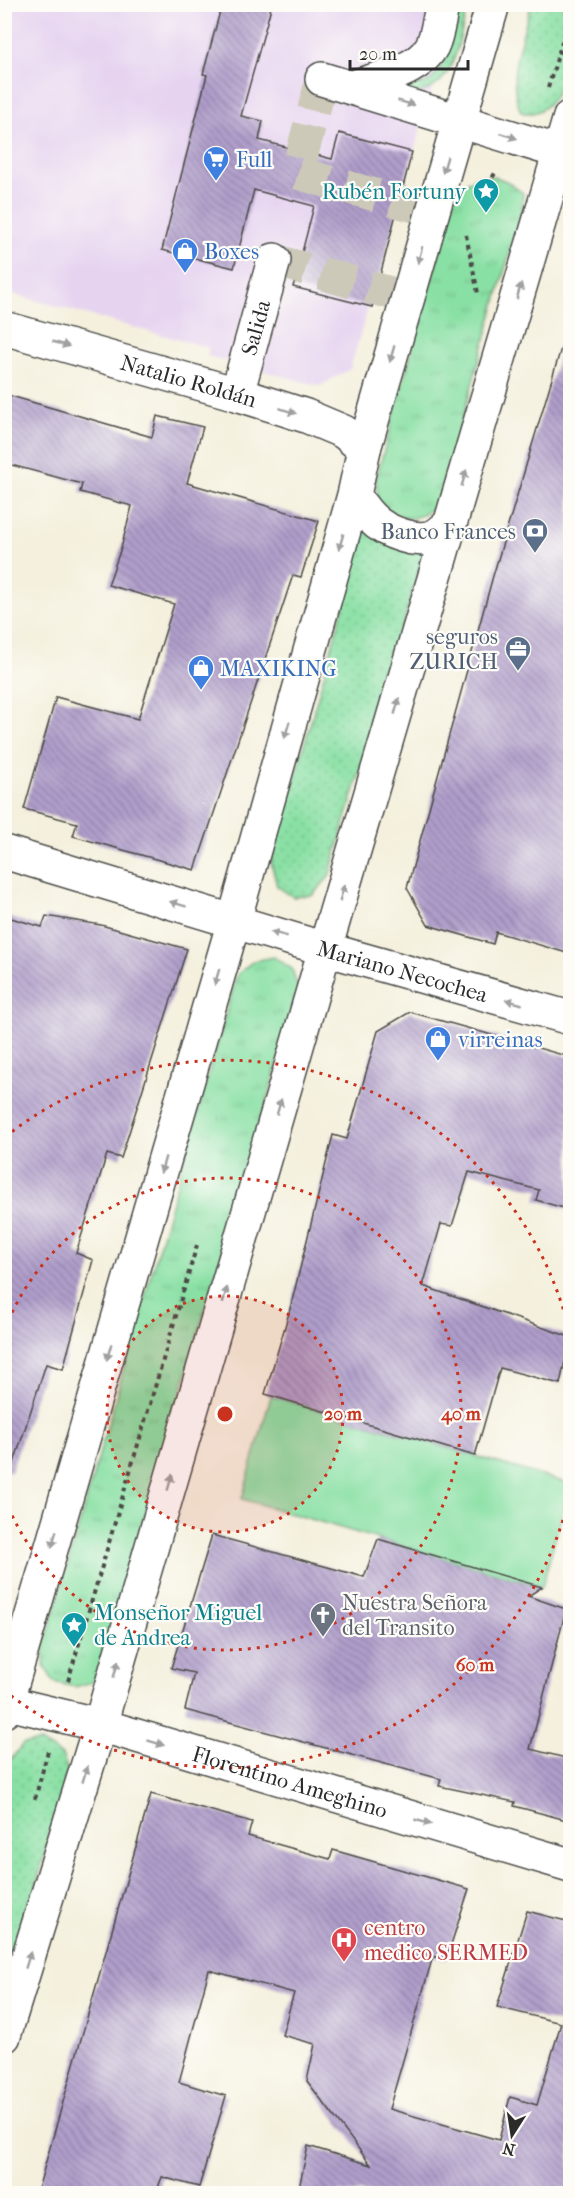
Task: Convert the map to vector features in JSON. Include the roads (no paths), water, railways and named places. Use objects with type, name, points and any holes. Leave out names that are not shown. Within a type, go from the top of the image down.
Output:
[{"type":"main road","points":[[353,87],[408,68],[423,57],[432,46],[443,4]]},
{"type":"main road","points":[[5,1706],[234,921],[354,495],[364,449],[493,4]]},
{"type":"main road","points":[[322,79],[565,153]]},
{"type":"main road","points":[[4,2036],[100,1725],[450,525],[565,153],[570,117]]},
{"type":"main road","name":"Salida","points":[[237,394],[274,260]]},
{"type":"main road","name":"Natalio Roldán","points":[[4,328],[237,394],[306,416],[344,432],[364,449]]},
{"type":"main road","points":[[354,495],[364,512],[377,524],[397,535],[418,539],[426,538],[434,536],[450,525]]},
{"type":"main road","name":"Mariano Necochea","points":[[4,852],[325,949],[570,1018]]},
{"type":"main road","name":"Florentino Ameghino","points":[[5,1706],[100,1725],[570,1865]]},
{"type":"tunnel","points":[[322,79],[297,173],[432,211]]},
{"type":"tunnel","points":[[274,260],[408,298]]},
{"type":"place","name":"Full","points":[[216,182]]},
{"type":"place","name":"Rubén Fortuny","points":[[486,214]]},
{"type":"place","name":"Boxes","points":[[185,274]]},
{"type":"place","name":"Banco Frances","points":[[535,554]]},
{"type":"place","name":"seguros ZURICH","points":[[518,672]]},
{"type":"place","name":"MAXIKING","points":[[201,691]]},
{"type":"place","name":"virreinas","points":[[438,1062]]},
{"type":"place","name":"Nuestra Señora del Transito","points":[[323,1638]]},
{"type":"place","name":"Monseñor Miguel de Andrea","points":[[74,1648]]},
{"type":"place","name":"centro medico SERMED","points":[[344,1963]]}]
